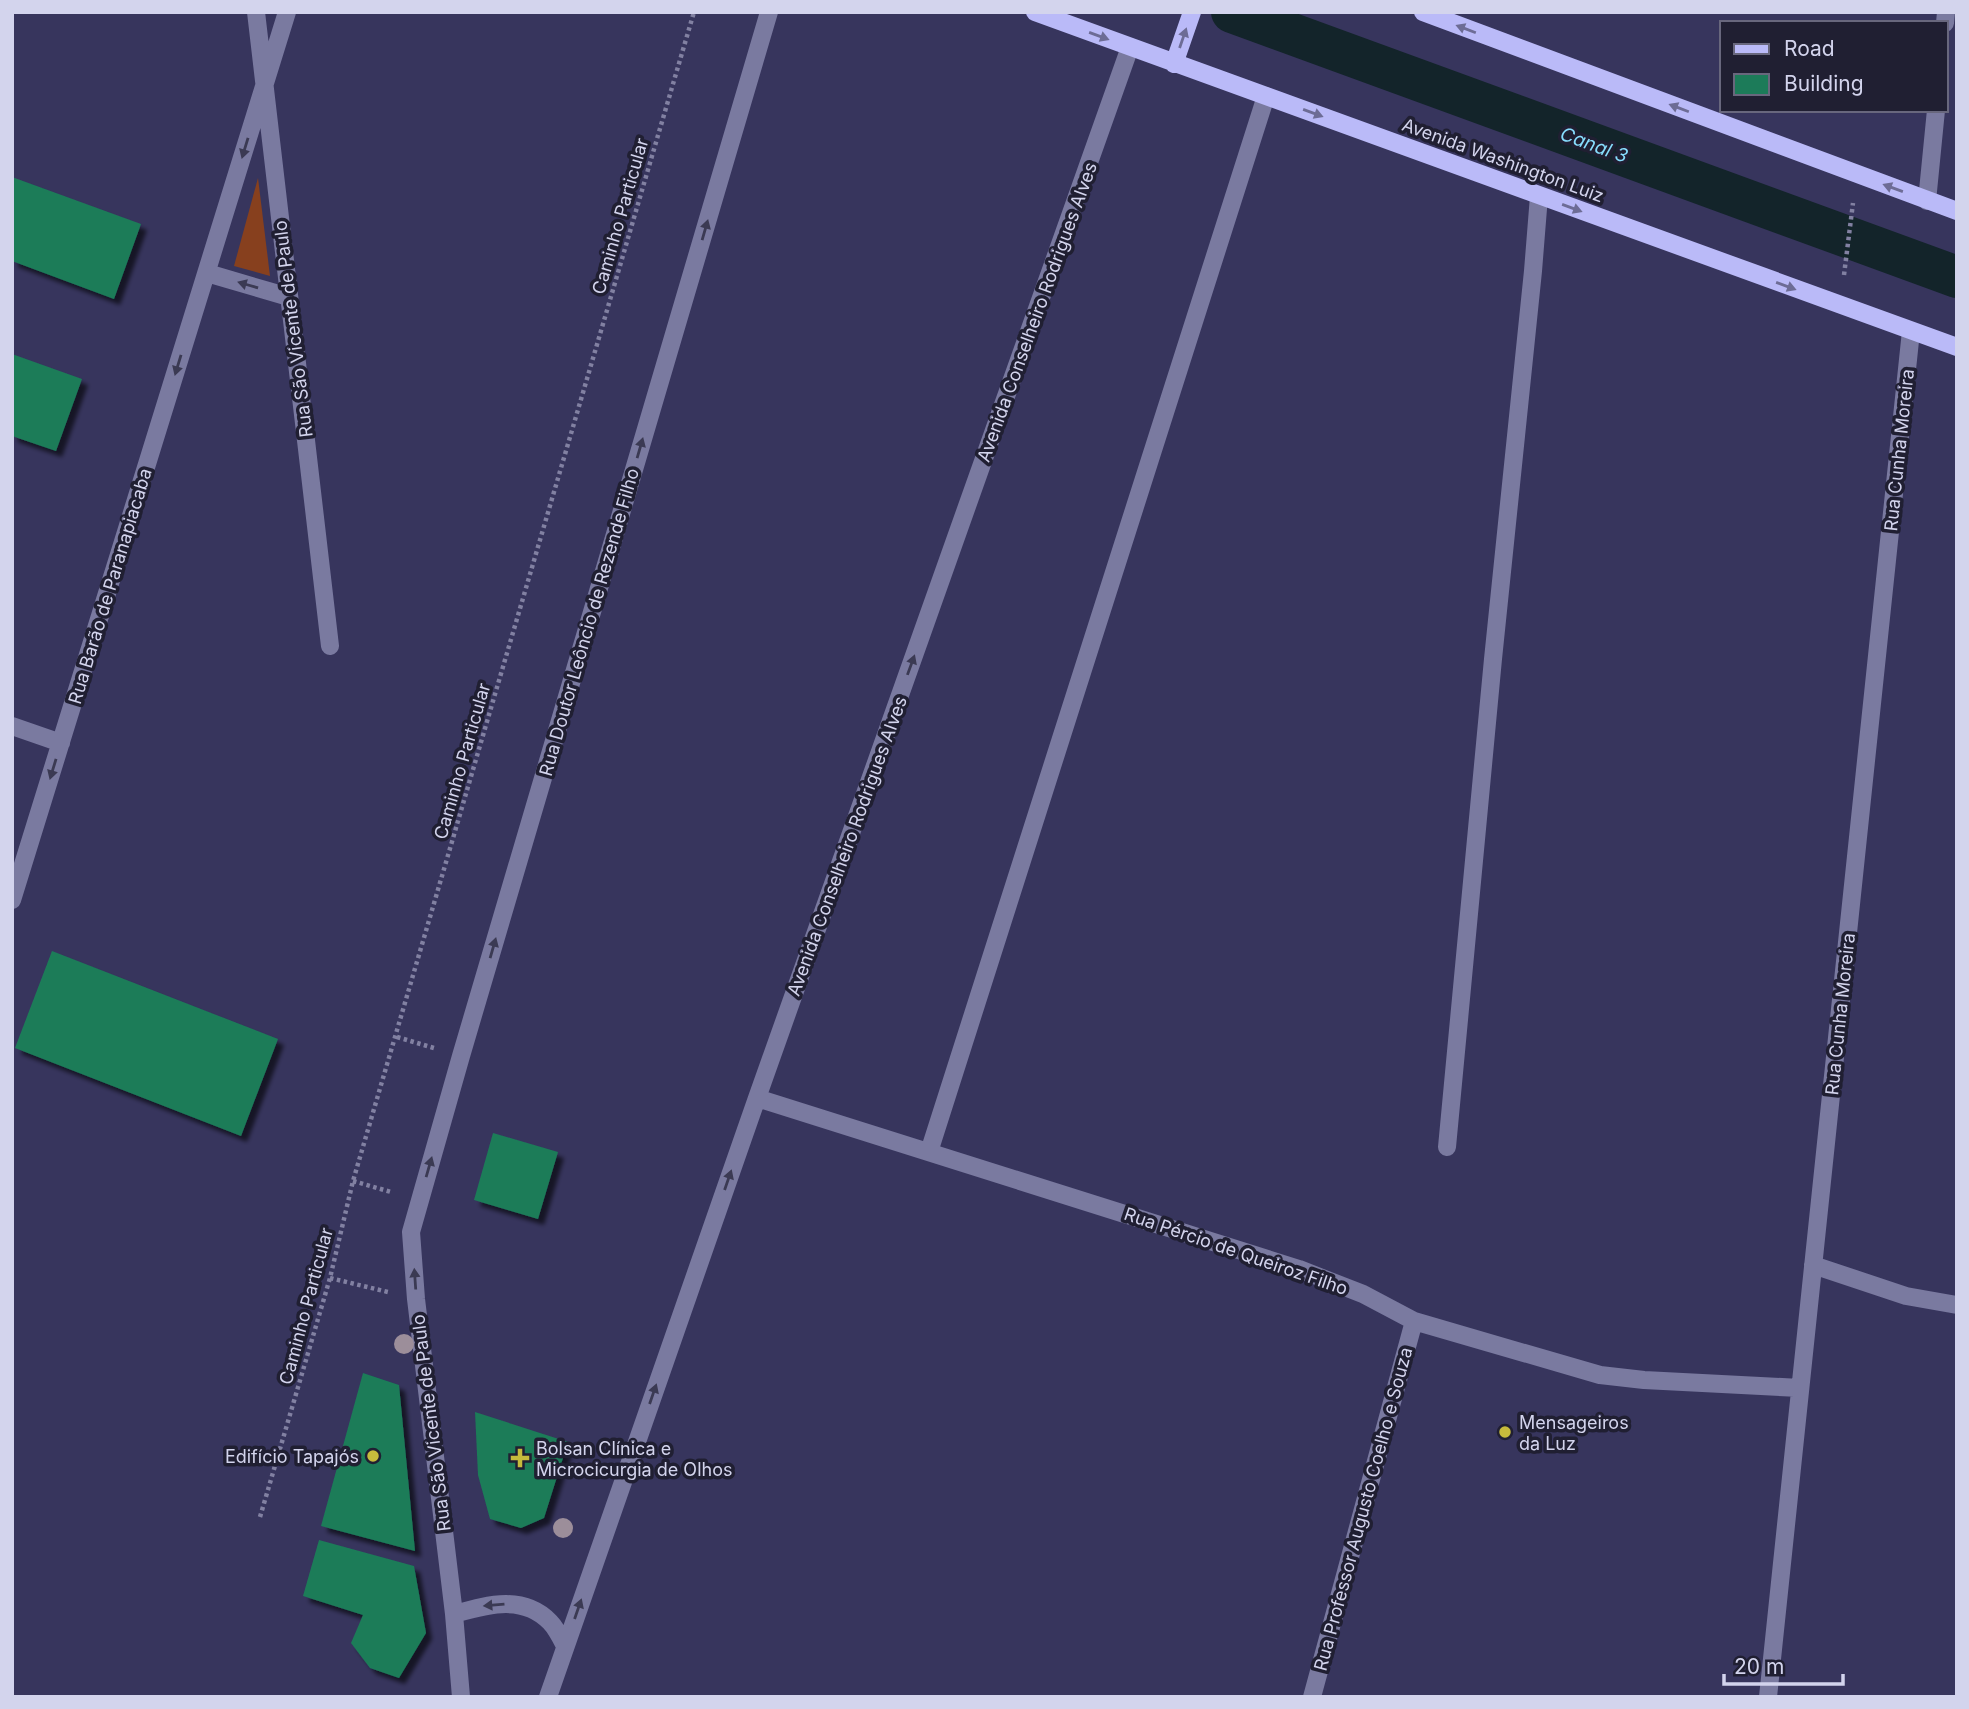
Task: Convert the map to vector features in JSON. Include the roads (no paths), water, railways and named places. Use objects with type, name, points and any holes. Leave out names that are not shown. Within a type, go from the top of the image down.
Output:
[{"type":"main road","name":"Avenida Washington Luiz","points":[[1035,12],[1957,347]]},
{"type":"main road","points":[[1174,64],[1192,12]]},
{"type":"main road","points":[[1423,12],[1957,211]]},
{"type":"street","name":"Rua São Vicente de Paulo","points":[[256,12],[330,646]]},
{"type":"street","name":"Rua Barão de Paranapiacaba","points":[[12,900],[287,12]]},
{"type":"street","name":"Rua Doutor Leôncio de Rezende Filho","points":[[411,1232],[769,12]]},
{"type":"street","name":"Avenida Conselheiro Rodrigues Alves","points":[[548,1697],[757,1098],[1130,47]]},
{"type":"street","points":[[929,1152],[1266,96]]},
{"type":"street","points":[[1927,201],[1936,112]]},
{"type":"street","points":[[1447,1147],[1539,196]]},
{"type":"street","points":[[207,273],[289,297]]},
{"type":"street","name":"Rua Cunha Moreira","points":[[1768,1697],[1911,331]]},
{"type":"street","points":[[12,726],[61,743]]},
{"type":"street","name":"Rua Pércio de Queiroz Filho","points":[[757,1098],[1299,1269],[1363,1294],[1414,1321],[1600,1376],[1800,1388]]},
{"type":"street","name":"Rua São Vicente de Paulo","points":[[411,1232],[416,1299],[454,1614]]},
{"type":"street","points":[[1813,1265],[1906,1296],[1957,1305]]},
{"type":"street","name":"Rua Professor Augusto Coelho e Souza","points":[[1311,1697],[1414,1321]]},
{"type":"street","points":[[461,1697],[454,1614],[487,1605],[516,1604],[532,1608],[551,1622],[565,1646]]},
{"type":"waterway","name":"Canal 3","points":[[1232,12],[1957,277]]},
{"type":"place","name":"Mensageiros da Luz","points":[[1505,1432]]},
{"type":"place","name":"Edifício Tapajós","points":[[373,1456]]},
{"type":"place","name":"Bolsan Clínica e Microcicurgia de Olhos","points":[[520,1458]]}]
